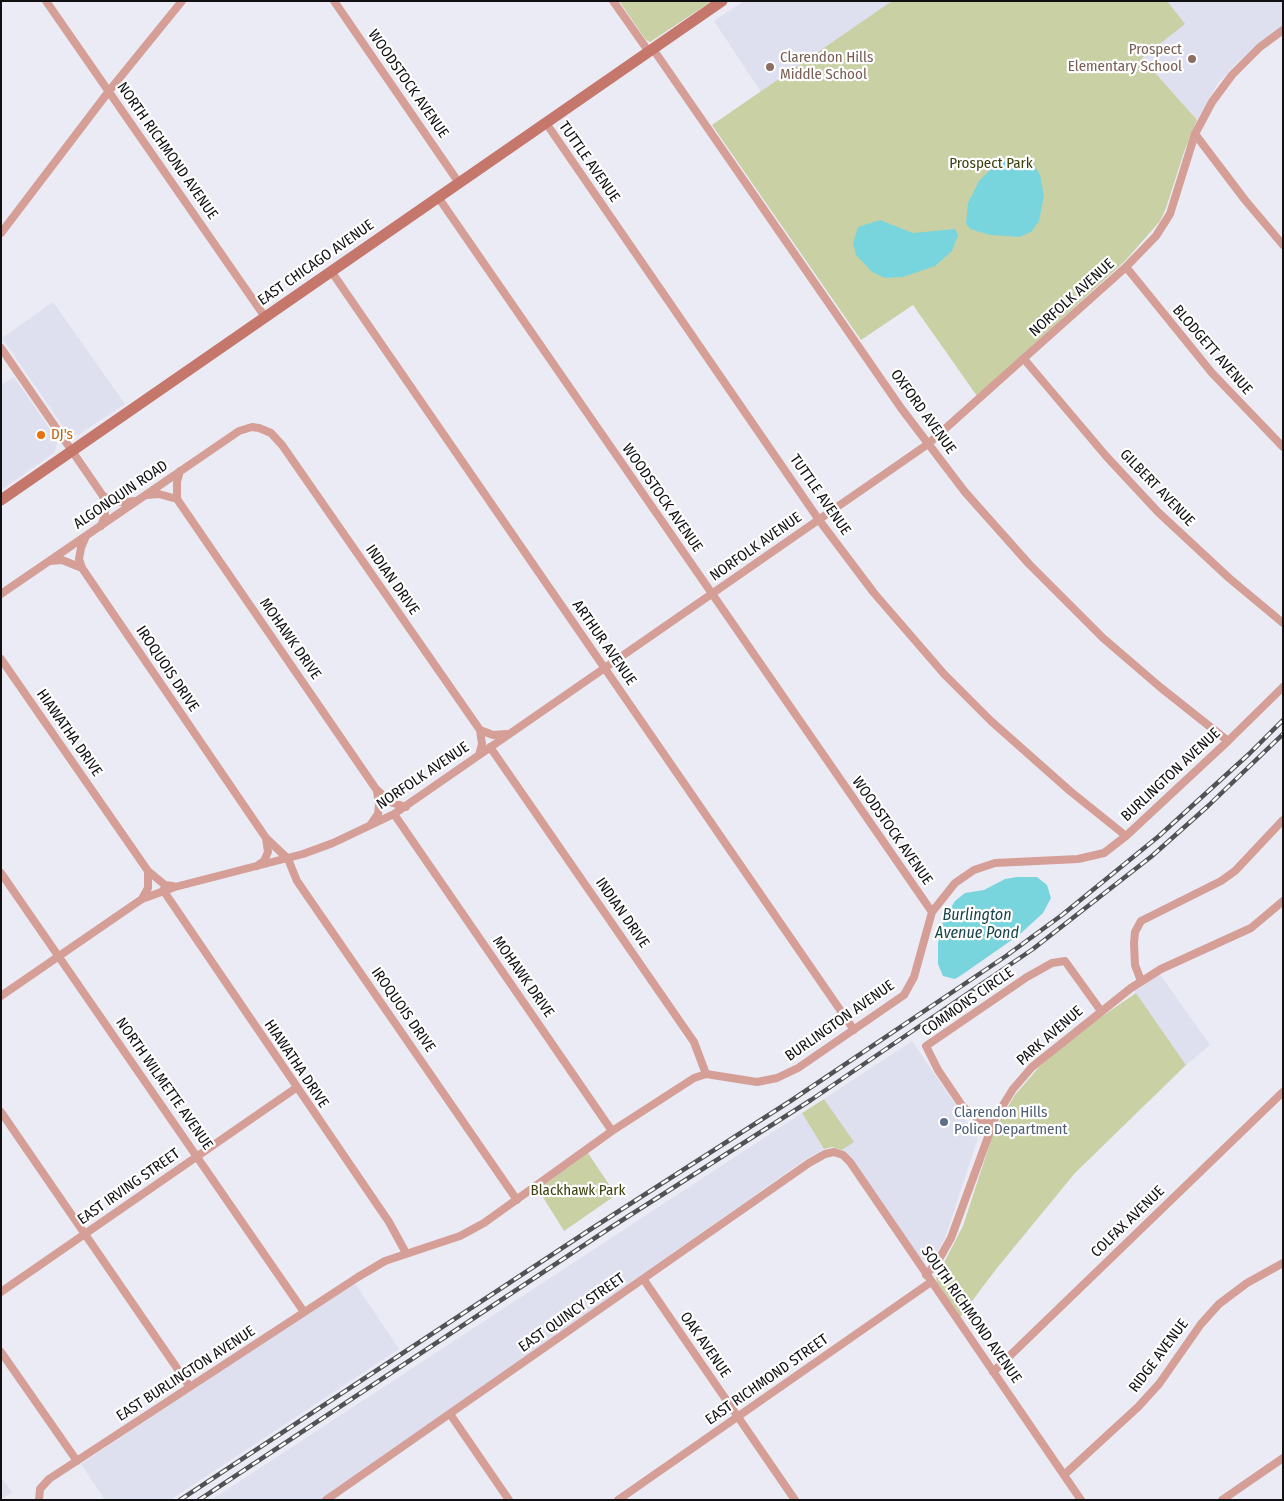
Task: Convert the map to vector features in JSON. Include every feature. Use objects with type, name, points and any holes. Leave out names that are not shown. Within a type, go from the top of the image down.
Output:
[{"type":"main road","name":"EAST CHICAGO AVENUE","points":[[1,500],[722,1]]},
{"type":"street","name":"NORTH RICHMOND AVENUE","points":[[46,1],[265,317]]},
{"type":"street","points":[[1,233],[109,91],[182,1]]},
{"type":"street","name":"WOODSTOCK AVENUE","points":[[334,1],[459,183]]},
{"type":"street","name":"OXFORD AVENUE","points":[[614,1],[928,444],[1000,532],[1066,602],[1136,667],[1228,742]]},
{"type":"street","name":"NORFOLK AVENUE","points":[[1,996],[142,899],[163,890],[288,859],[325,846],[394,814],[928,444],[1126,267],[1156,236],[1170,214],[1195,134],[1212,102],[1232,75],[1260,47],[1283,30]]},
{"type":"street","name":"TUTTLE AVENUE","points":[[546,123],[819,520],[874,594],[959,690],[1030,757],[1126,836]]},
{"type":"street","points":[[1195,134],[1245,200],[1283,245]]},
{"type":"street","name":"WOODSTOCK AVENUE","points":[[438,197],[932,912]]},
{"type":"street","name":"BLODGETT AVENUE","points":[[1126,267],[1207,367],[1283,447]]},
{"type":"street","name":"ARTHUR AVENUE","points":[[331,272],[854,1030]]},
{"type":"street","points":[[1,348],[103,496],[105,516],[101,526]]},
{"type":"street","name":"GILBERT AVENUE","points":[[1024,359],[1106,456],[1158,512],[1229,578],[1283,623]]},
{"type":"street","name":"ALGONQUIN ROAD","points":[[1,594],[239,431],[252,427],[259,428]]},
{"type":"street","name":"INDIAN DRIVE","points":[[259,428],[271,433],[282,445],[480,730]]},
{"type":"street","points":[[145,495],[159,494],[177,500],[177,482],[180,471]]},
{"type":"street","points":[[103,496],[121,502],[136,501]]},
{"type":"street","name":"MOHAWK DRIVE","points":[[177,500],[376,789],[390,802],[406,806]]},
{"type":"street","points":[[82,568],[79,559],[86,536]]},
{"type":"street","points":[[50,561],[62,560],[82,568]]},
{"type":"street","name":"IROQUOIS DRIVE","points":[[82,568],[266,838],[288,859],[297,881],[517,1200]]},
{"type":"street","name":"HIAWATHA DRIVE","points":[[1,659],[148,871],[166,885],[175,887]]},
{"type":"street","name":"BURLINGTON AVENUE","points":[[706,1074],[749,1081],[768,1080],[798,1068],[895,1002],[909,987],[922,952],[932,912],[955,883],[981,867],[1006,861],[1088,858],[1104,853],[1126,836],[1228,742],[1283,686]]},
{"type":"street","points":[[478,756],[482,744],[480,730],[493,735],[508,734]]},
{"type":"street","name":"INDIAN DRIVE","points":[[490,747],[694,1042],[706,1074]]},
{"type":"street","points":[[368,826],[378,814],[379,805],[376,789]]},
{"type":"street","name":"MOHAWK DRIVE","points":[[394,814],[612,1131]]},
{"type":"street","points":[[1141,981],[1135,965],[1134,943],[1135,932],[1141,921],[1221,881],[1235,871],[1283,820]]},
{"type":"street","points":[[253,868],[264,861],[268,852],[266,838]]},
{"type":"street","points":[[142,899],[148,888],[148,871]]},
{"type":"street","name":"NORTH WILMETTE AVENUE","points":[[1,872],[304,1312]]},
{"type":"street","name":"HIAWATHA DRIVE","points":[[163,890],[389,1222],[406,1253]]},
{"type":"street","name":"PARK AVENUE","points":[[926,1275],[938,1261],[951,1238],[992,1125],[1006,1100],[1027,1073],[1101,1011],[1141,981],[1252,928],[1283,901]]},
{"type":"street","name":"COMMONS CIRCLE","points":[[992,1125],[979,1120],[963,1107],[938,1070],[926,1046],[1027,977],[1052,963],[1065,961],[1101,1011]]},
{"type":"street","points":[[406,1253],[460,1236],[484,1223],[612,1131],[678,1088],[706,1074]]},
{"type":"street","name":"EAST IRVING STREET","points":[[1,1292],[296,1088]]},
{"type":"street","name":"COLFAX AVENUE","points":[[993,1372],[1283,1092]]},
{"type":"street","points":[[1,1112],[190,1387]]},
{"type":"street","name":"SOUTH RICHMOND AVENUE","points":[[834,1152],[843,1155],[850,1162],[1081,1500]]},
{"type":"street","name":"EAST QUINCY STREET","points":[[326,1500],[644,1280],[809,1163],[825,1154],[834,1152]]},
{"type":"street","name":"EAST BURLINGTON AVENUE","points":[[39,1500],[43,1484],[77,1461],[358,1277],[385,1261],[406,1253]]},
{"type":"street","name":"RIDGE AVENUE","points":[[1064,1475],[1143,1401],[1173,1366],[1201,1324],[1219,1304],[1246,1283],[1283,1264]]},
{"type":"street","name":"OAK AVENUE","points":[[644,1280],[795,1500]]},
{"type":"street","name":"EAST RICHMOND STREET","points":[[618,1500],[931,1282]]},
{"type":"street","points":[[1,1352],[77,1461]]},
{"type":"street","points":[[450,1414],[509,1500]]},
{"type":"street","points":[[1222,1500],[1283,1458]]},
{"type":"shaded area","name":"Clarendon Hills Middle School","points":[[744,1],[892,1],[761,92],[714,21]]},
{"type":"shaded area","name":"Prospect Elementary School","points":[[1167,1],[1283,1],[1283,25],[1239,61],[1218,83],[1197,120],[1142,58],[1184,24]]},
{"type":"shaded area","points":[[53,302],[125,404],[78,435],[67,432],[2,338]]},
{"type":"shaded area","points":[[14,377],[56,438],[57,444],[54,453],[1,490],[1,385]]},
{"type":"shaded area","points":[[1159,973],[1210,1045],[1186,1065],[1132,988]]},
{"type":"shaded area","points":[[912,1041],[978,1138],[945,1238],[936,1254],[926,1262],[917,1255],[851,1157],[842,1150],[853,1142],[824,1099]]},
{"type":"shaded area","points":[[802,1113],[824,1149],[806,1159],[321,1500],[211,1500]]},
{"type":"shaded area","points":[[354,1282],[399,1349],[170,1500],[105,1500],[81,1464]]},
{"type":"shaded area","points":[[1,1477],[12,1492],[1,1499]]},
{"type":"green space","points":[[619,1],[712,1],[650,42],[646,40]]},
{"type":"green space","name":"Prospect Park","points":[[892,1],[1167,1],[1185,24],[1142,58],[1197,120],[1160,221],[1125,261],[977,396],[913,305],[861,340],[712,125]]},
{"type":"green space","points":[[1136,993],[1186,1065],[1075,1173],[997,1268],[960,1317],[936,1278],[963,1226],[995,1128],[1015,1095],[1040,1066],[1094,1022]]},
{"type":"green space","points":[[824,1099],[854,1142],[842,1150],[832,1147],[824,1149],[802,1113]]},
{"type":"green space","name":"Blackhawk Park","points":[[588,1153],[616,1195],[564,1231],[538,1189]]},
{"type":"water","points":[[1012,158],[1031,160],[1040,175],[1044,196],[1039,221],[1031,232],[1019,237],[990,235],[970,229],[966,224],[968,203],[979,181],[995,165]]},
{"type":"water","points":[[880,220],[913,233],[955,229],[958,235],[952,251],[935,266],[903,277],[885,278],[872,272],[856,255],[853,243],[858,227]]},
{"type":"water","name":"Burlington Avenue Pond","points":[[1037,877],[1047,885],[1051,898],[1043,913],[1019,935],[963,974],[955,979],[943,976],[938,964],[938,943],[943,921],[955,901],[965,893],[984,890],[1005,879]]},
{"type":"railway","points":[[180,1500],[591,1229],[792,1100],[1006,956],[1062,915],[1159,836],[1249,754],[1283,720]]},
{"type":"railway","points":[[199,1500],[613,1226],[811,1100],[1033,949],[1152,856],[1208,806],[1283,734]]},
{"type":"place","name":"Prospect Elementary School","points":[[1192,59]]},
{"type":"place","name":"Clarendon Hills Middle School","points":[[770,67]]},
{"type":"place","name":"DJ's","points":[[41,435]]},
{"type":"place","name":"Clarendon Hills Police Department","points":[[944,1122]]}]
